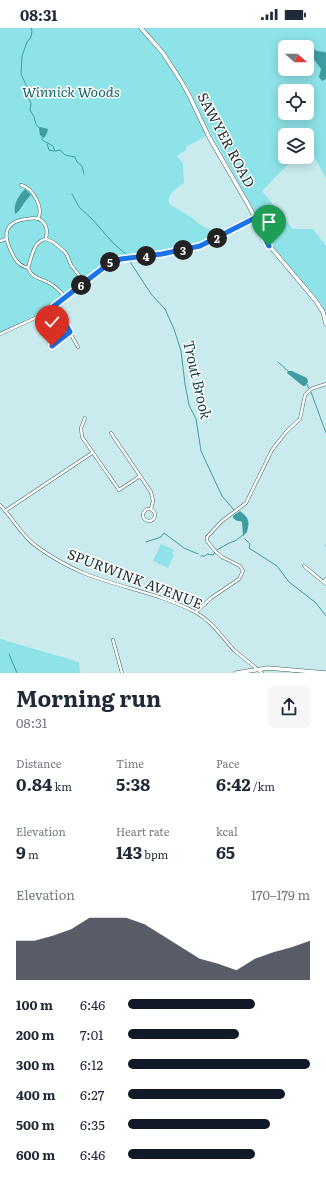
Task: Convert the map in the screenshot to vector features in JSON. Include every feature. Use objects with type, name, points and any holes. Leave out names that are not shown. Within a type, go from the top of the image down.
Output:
[{"type":"street","name":"SAWYER ROAD","points":[[141,28],[163,53],[189,94],[209,137],[255,218],[269,246],[319,305],[326,324]]},
{"type":"street","points":[[21,185],[28,187],[34,193],[41,212],[38,219]]},
{"type":"street","points":[[0,334],[46,313],[111,262],[200,246],[255,218]]},
{"type":"street","points":[[46,239],[46,226],[38,219],[23,219],[15,222],[7,229],[6,239],[15,260],[19,264],[28,268],[31,275],[51,284],[65,297]]},
{"type":"street","points":[[0,241],[6,239]]},
{"type":"street","points":[[28,268],[37,244],[39,241],[46,239],[53,242],[68,254],[71,265],[85,283]]},
{"type":"street","points":[[54,306],[78,347]]},
{"type":"street","points":[[52,346],[70,332]]},
{"type":"street","points":[[196,612],[211,598],[239,578],[243,571],[240,566],[222,557],[216,552],[207,541],[207,537],[222,521],[246,503],[272,450],[286,432],[300,419],[305,395],[311,389],[326,384]]},
{"type":"street","points":[[85,418],[82,423],[81,434],[92,454],[119,490],[140,476]]},
{"type":"street","points":[[111,433],[149,489],[153,499],[151,509],[155,516],[153,519],[148,521],[144,517],[144,512],[146,509],[151,509]]},
{"type":"street","points":[[5,511],[92,454]]},
{"type":"street","name":"SPURWINK AVENUE","points":[[0,505],[18,529],[30,541],[71,567],[96,577],[156,596],[196,612],[208,620],[235,651],[262,673]]},
{"type":"street","points":[[304,566],[325,583],[326,579]]},
{"type":"street","points":[[113,640],[122,673]]},
{"type":"street","points":[[236,673],[274,668],[326,673]]},
{"type":"green space","name":"Winnick Woods","points":[[0,28],[139,28],[162,54],[180,82],[206,136],[186,147],[187,149],[177,156],[183,164],[184,183],[175,189],[171,194],[169,197],[169,204],[191,217],[199,224],[218,234],[200,244],[189,247],[112,260],[109,254],[107,257],[108,262],[49,309],[0,332]]},
{"type":"green space","points":[[143,28],[326,28],[326,53],[314,49],[314,40],[278,40],[278,76],[314,76],[314,60],[321,69],[322,81],[326,79],[326,178],[314,157],[314,128],[278,128],[278,164],[288,164],[262,191],[293,229],[313,229],[326,246],[326,315],[321,303],[271,244],[261,223],[204,121],[189,89],[157,42]]},
{"type":"green space","points":[[161,544],[174,550],[172,554],[174,555],[168,568],[153,561]]},
{"type":"green space","points":[[0,639],[79,662],[80,673],[0,673]]},
{"type":"shaded area","points":[[314,49],[326,53],[326,79],[322,81],[319,77],[321,69],[314,60]]},
{"type":"shaded area","points":[[40,127],[48,129],[44,138],[40,135]]},
{"type":"shaded area","points":[[25,189],[31,195],[15,214],[17,201]]},
{"type":"shaded area","points":[[288,371],[292,371],[307,378],[308,382],[305,386],[287,373]]},
{"type":"shaded area","points":[[240,511],[247,518],[248,522],[247,532],[243,536],[242,522],[233,518],[233,516]]},
{"type":"waterway","points":[[31,28],[31,37],[27,42],[22,56],[21,74],[27,87],[26,94],[31,103],[30,110],[39,128]]},
{"type":"waterway","points":[[42,137],[42,140],[53,146],[55,151],[60,150],[65,155],[75,157],[77,162],[82,166],[84,174]]},
{"type":"waterway","points":[[47,144],[49,150],[54,151]]},
{"type":"waterway","name":"Trout Brook","points":[[72,194],[79,207],[92,219],[113,243],[128,256]]},
{"type":"waterway","name":"Trout Brook","points":[[129,260],[151,294],[165,309],[174,329],[181,351],[189,405],[196,419],[201,451],[222,496],[234,510]]},
{"type":"waterway","points":[[278,362],[288,371]]},
{"type":"waterway","points":[[307,384],[309,389]]},
{"type":"waterway","points":[[311,392],[326,433]]},
{"type":"waterway","points":[[146,542],[161,537],[164,533],[184,548],[198,554]]},
{"type":"waterway","points":[[217,550],[243,535]]},
{"type":"waterway","name":"Trout Brook","points":[[245,539],[250,544],[249,548],[277,566],[289,582],[316,603],[326,616]]},
{"type":"waterway","points":[[201,556],[205,556],[207,554],[213,555],[215,552]]},
{"type":"waterway","points":[[9,654],[17,673]]},
{"type":"route","points":[[52,346],[70,332],[54,306],[111,262],[200,246],[255,218],[269,246]]}]
